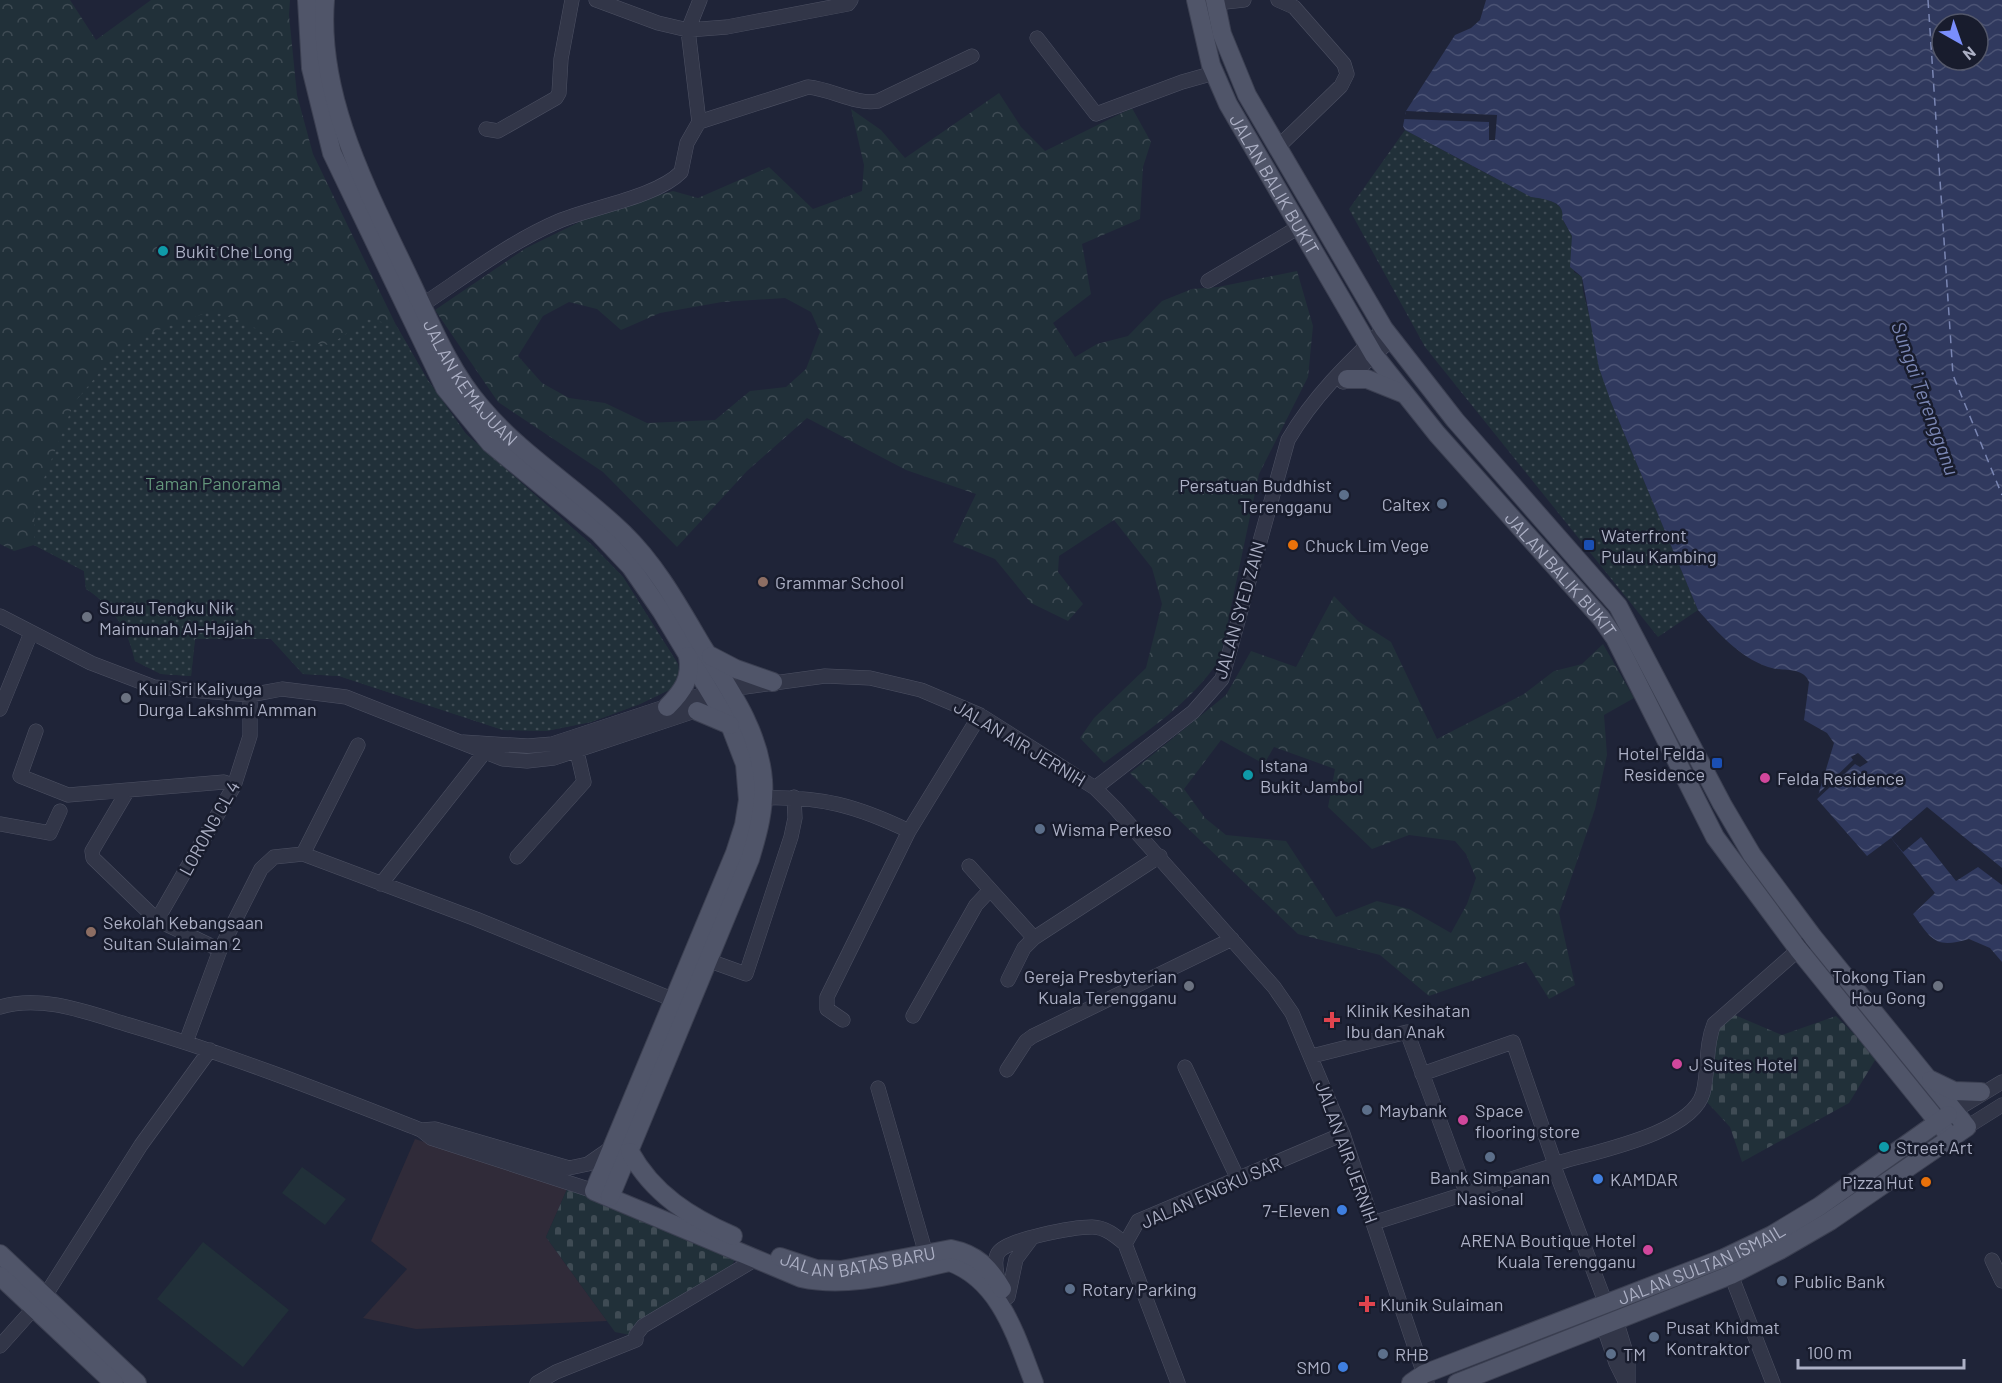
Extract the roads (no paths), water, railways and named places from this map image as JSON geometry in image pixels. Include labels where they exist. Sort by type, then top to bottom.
[{"type":"main road","name":"JALAN KEMAJUAN","points":[[307,0],[311,68],[332,153],[445,388],[490,443],[612,545],[642,581],[688,656],[728,693]]},
{"type":"main road","name":"JALAN KEMAJUAN","points":[[325,0],[323,28],[329,70],[345,132],[372,199],[453,368],[480,406],[504,432],[622,533],[645,557],[707,653],[728,693]]},
{"type":"main road","name":"JALAN BALIK BUKIT","points":[[1196,0],[1203,40],[1228,104],[1371,350],[1404,394],[1601,618],[1615,638],[1715,837],[1798,949],[1951,1138]]},
{"type":"main road","name":"JALAN BALIK BUKIT","points":[[1215,2],[1222,34],[1234,67],[1277,148],[1388,334],[1455,420],[1618,606],[1734,826],[1767,876],[1813,937],[1967,1127]]},
{"type":"main road","points":[[1347,379],[1367,379],[1404,394]]},
{"type":"main road","points":[[707,653],[736,669],[773,682]]},
{"type":"main road","points":[[668,707],[679,696],[689,677],[688,656]]},
{"type":"main road","points":[[623,1149],[674,1000],[744,825],[748,800],[745,764],[730,725],[728,693]]},
{"type":"main road","points":[[602,1194],[707,960],[750,858],[761,818],[763,798],[759,760],[728,693]]},
{"type":"main road","points":[[697,711],[730,725]]},
{"type":"main road","points":[[1927,1078],[1954,1091],[1981,1092]]},
{"type":"main road","points":[[1908,1143],[1914,1135],[1918,1115],[1916,1094]]},
{"type":"main road","name":"JALAN SULTAN ISMAIL","points":[[1421,1380],[1724,1258],[1772,1235],[1820,1206],[1954,1111]]},
{"type":"main road","name":"JALAN SULTAN ISMAIL","points":[[1457,1383],[1731,1275],[1830,1221],[1967,1127]]},
{"type":"main road","name":"JALAN BATAS BARU","points":[[623,1149],[645,1178],[680,1206],[714,1228],[797,1264],[816,1269],[841,1270],[951,1249],[965,1252],[985,1265],[1003,1290],[1031,1345],[1044,1383]]},
{"type":"main road","name":"JALAN BATAS BARU","points":[[602,1194],[801,1278],[819,1282],[842,1283],[950,1262],[965,1267],[980,1279],[998,1301],[1011,1324],[1034,1383]]},
{"type":"main road","points":[[0,1254],[40,1302],[114,1383]]},
{"type":"main road","points":[[0,1276],[40,1302],[137,1383]]},
{"type":"street","points":[[486,129],[498,131],[556,98],[559,93],[561,59],[572,0]]},
{"type":"street","points":[[596,0],[658,23],[688,30],[727,27],[848,4],[851,0]]},
{"type":"street","points":[[422,305],[515,244],[559,221],[674,180],[681,172],[687,143],[699,122],[688,30],[700,0]]},
{"type":"street","points":[[1215,2],[1244,0]]},
{"type":"street","points":[[1277,148],[1341,86],[1347,74],[1344,64],[1294,8],[1278,0]]},
{"type":"street","points":[[1037,38],[1096,114],[1182,82],[1214,73]]},
{"type":"street","points":[[699,122],[808,87],[820,88],[863,102],[878,101],[972,56]]},
{"type":"street","points":[[1208,281],[1299,227]]},
{"type":"street","points":[[1326,392],[1347,379],[1388,334]]},
{"type":"street","points":[[1326,392],[1339,372],[1371,350]]},
{"type":"street","name":"JALAN SYED ZAIN","points":[[1095,789],[1194,712],[1222,679],[1288,440],[1300,420],[1326,392]]},
{"type":"street","points":[[0,616],[92,663],[154,687],[250,696],[282,689],[346,697],[463,742],[484,753],[527,761],[577,752],[697,711],[728,693]]},
{"type":"street","points":[[0,709],[31,633]]},
{"type":"street","name":"JALAN AIR JERNIH","points":[[728,693],[773,682],[825,676],[889,681],[944,698],[980,715],[1095,789],[1160,856],[1284,1001],[1312,1056],[1343,1134],[1421,1380]]},
{"type":"street","points":[[463,742],[528,747],[552,744],[668,707],[728,693]]},
{"type":"street","name":"LORONG CL 4","points":[[157,920],[234,786],[250,736],[250,696]]},
{"type":"street","points":[[843,1020],[827,1010],[827,997],[909,831],[980,715]]},
{"type":"street","points":[[36,731],[20,773],[23,778],[68,795],[224,782],[234,786]]},
{"type":"street","points":[[303,854],[357,745]]},
{"type":"street","points":[[517,857],[584,782],[577,752]]},
{"type":"street","points":[[381,884],[484,753]]},
{"type":"street","points":[[128,790],[92,855],[157,920],[220,950]]},
{"type":"street","points":[[763,798],[794,797],[833,801],[870,813],[909,831]]},
{"type":"street","points":[[707,960],[746,974],[791,837],[795,818],[794,797]]},
{"type":"street","points":[[0,824],[50,833],[60,812]]},
{"type":"street","points":[[186,1042],[220,950],[261,869],[274,856],[303,854],[476,919],[674,1000]]},
{"type":"street","points":[[1008,980],[1024,948],[1034,938],[1160,856]]},
{"type":"street","points":[[969,867],[1034,938]]},
{"type":"street","points":[[913,1016],[976,905],[990,890]]},
{"type":"street","points":[[1373,1223],[1663,1130],[1690,1114],[1698,1105],[1703,1092],[1709,1036],[1714,1024],[1813,937]]},
{"type":"street","points":[[1007,1070],[1026,1041],[1034,1036],[1232,939]]},
{"type":"street","points":[[0,1007],[28,1002],[57,1006],[186,1042],[420,1130],[431,1138],[602,1194]]},
{"type":"street","points":[[1312,1056],[1407,1032],[1466,1192]]},
{"type":"street","points":[[1422,1074],[1513,1042],[1606,1304]]},
{"type":"street","points":[[0,1346],[40,1302],[141,1145],[210,1050]]},
{"type":"street","points":[[1185,1067],[1238,1177]]},
{"type":"street","points":[[1954,1111],[1981,1092],[2002,1082]]},
{"type":"street","points":[[878,1088],[926,1254]]},
{"type":"street","points":[[1967,1127],[2002,1105]]},
{"type":"street","points":[[420,1130],[435,1129],[568,1168],[588,1164],[623,1149]]},
{"type":"street","name":"JALAN ENGKU SAR","points":[[1178,1383],[1125,1244],[1138,1221],[1343,1134]]},
{"type":"street","points":[[1003,1290],[995,1258],[998,1252],[1012,1244],[1092,1227],[1104,1230],[1125,1244]]},
{"type":"street","points":[[1003,1290],[1016,1259],[1033,1238]]},
{"type":"street","points":[[537,1383],[556,1372],[636,1340],[636,1335],[643,1326],[756,1259]]},
{"type":"street","points":[[1992,1260],[2002,1281]]},
{"type":"street","points":[[1731,1275],[1773,1383]]},
{"type":"street","points":[[1610,1323],[1628,1359],[1627,1383]]},
{"type":"water","name":"Sungai Terengganu","points":[[1486,0],[2002,0],[2002,962],[1990,948],[1969,939],[1949,943],[1935,940],[1930,936],[1913,914],[1935,893],[1891,838],[1867,856],[1817,799],[1834,743],[1827,733],[1804,720],[1809,682],[1806,677],[1797,672],[1757,663],[1721,635],[1698,610],[1599,368],[1582,277],[1570,267],[1572,236],[1562,218],[1561,208],[1553,202],[1531,197],[1405,130],[1403,126],[1406,111],[1455,35],[1471,28],[1480,20]]},
{"type":"place","name":"Bukit Che Long","points":[[163,251]]},
{"type":"place","name":"Persatuan Buddhist Terengganu","points":[[1344,495]]},
{"type":"place","name":"Caltex","points":[[1442,504]]},
{"type":"place","name":"Chuck Lim Vege","points":[[1293,545]]},
{"type":"place","name":"Waterfront Pulau Kambing","points":[[1589,545]]},
{"type":"place","name":"Grammar School","points":[[763,582]]},
{"type":"place","name":"Surau Tengku Nik Maimunah Al-Hajjah","points":[[87,617]]},
{"type":"place","name":"Kuil Sri Kaliyuga Durga Lakshmi Amman","points":[[126,698]]},
{"type":"place","name":"Hotel Felda Residence","points":[[1717,763]]},
{"type":"place","name":"Istana Bukit Jambol","points":[[1248,775]]},
{"type":"place","name":"Felda Residence","points":[[1765,778]]},
{"type":"place","name":"Wisma Perkeso","points":[[1040,829]]},
{"type":"place","name":"Sekolah Kebangsaan Sultan Sulaiman 2","points":[[91,932]]},
{"type":"place","name":"Gereja Presbyterian Kuala Terengganu","points":[[1189,986]]},
{"type":"place","name":"Tokong Tian Hou Gong","points":[[1938,986]]},
{"type":"place","name":"Klinik Kesihatan Ibu dan Anak","points":[[1332,1020]]},
{"type":"place","name":"J Suites Hotel","points":[[1677,1064]]},
{"type":"place","name":"Maybank","points":[[1367,1110]]},
{"type":"place","name":"Space flooring store","points":[[1463,1120]]},
{"type":"place","name":"Street Art","points":[[1884,1147]]},
{"type":"place","name":"Bank Simpanan Nasional","points":[[1490,1157]]},
{"type":"place","name":"KAMDAR","points":[[1598,1179]]},
{"type":"place","name":"Pizza Hut","points":[[1926,1182]]},
{"type":"place","name":"7-Eleven","points":[[1342,1210]]},
{"type":"place","name":"ARENA Boutique Hotel Kuala Terengganu","points":[[1648,1250]]},
{"type":"place","name":"Public Bank","points":[[1782,1281]]},
{"type":"place","name":"Rotary Parking","points":[[1070,1289]]},
{"type":"place","name":"Klunik Sulaiman","points":[[1367,1304]]},
{"type":"place","name":"Pusat Khidmat Kontraktor","points":[[1654,1337]]},
{"type":"place","name":"RHB","points":[[1383,1354]]},
{"type":"place","name":"TM","points":[[1611,1354]]},
{"type":"place","name":"SMO","points":[[1343,1367]]},
{"type":"park label","name":"Taman Panorama","points":[[213,483]]}]
